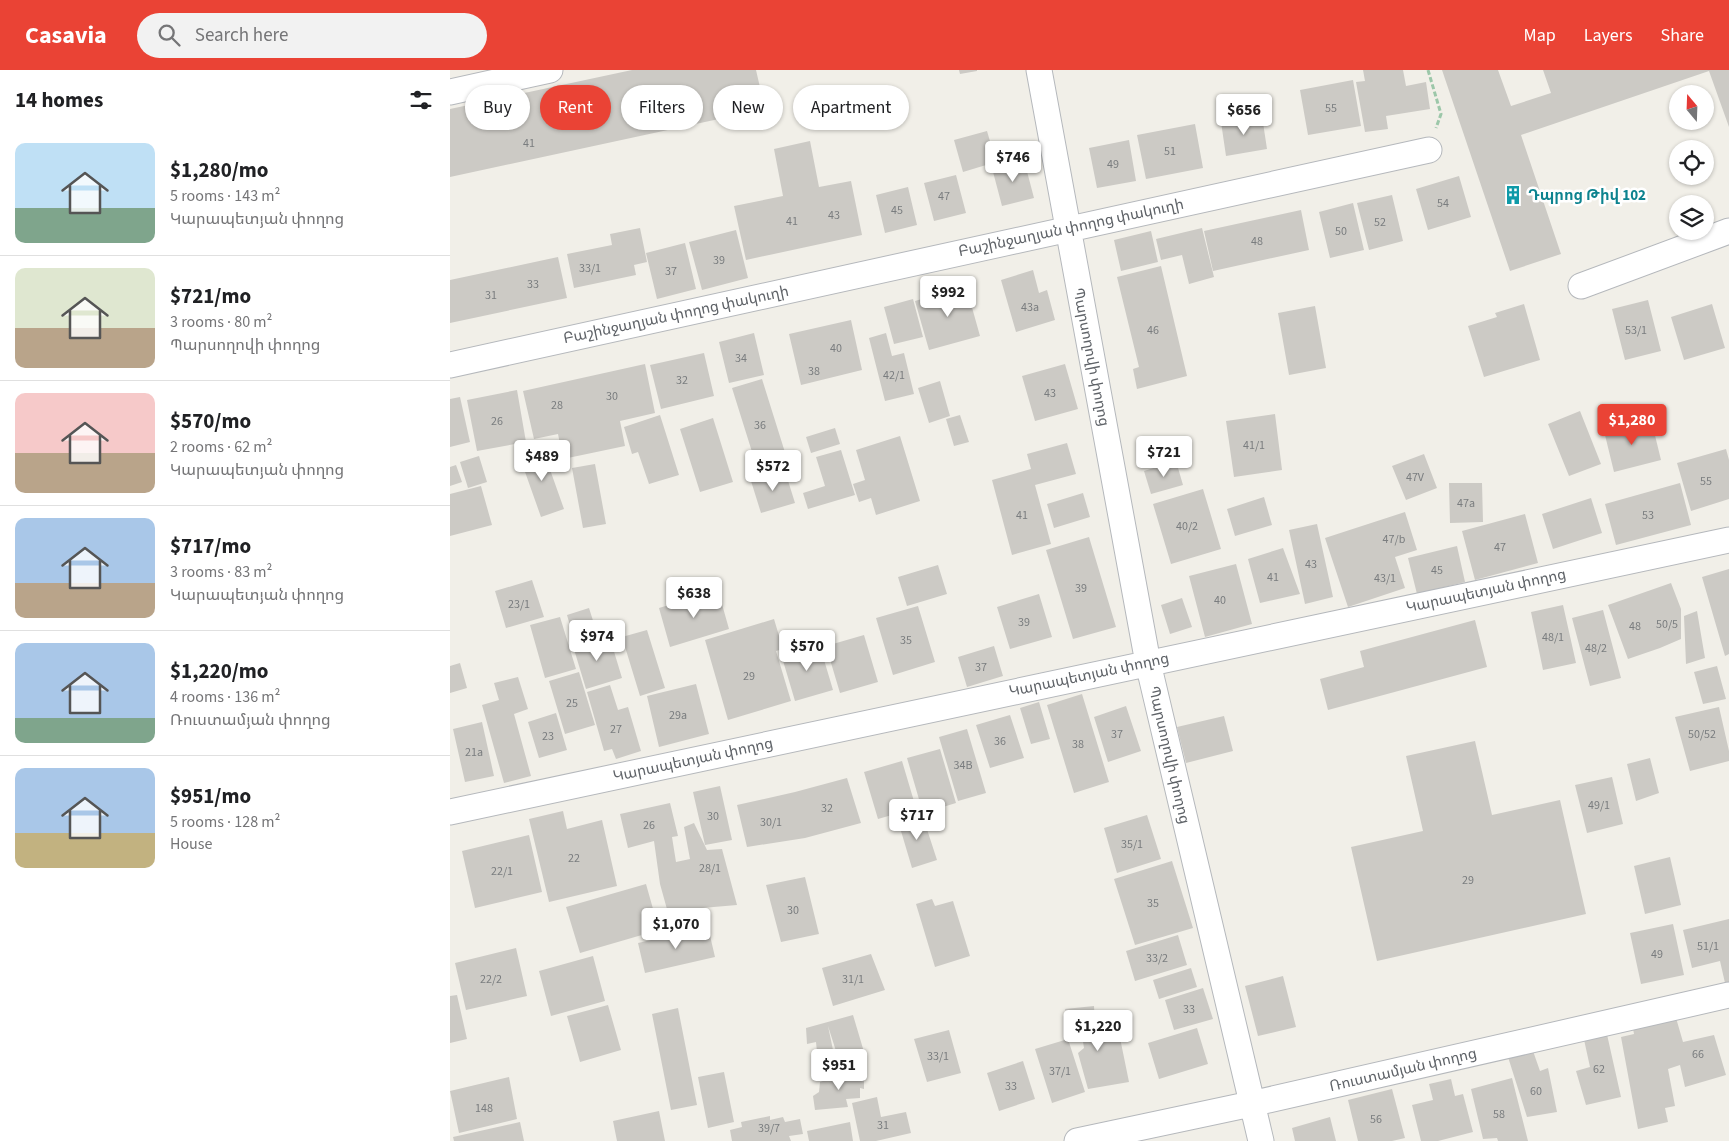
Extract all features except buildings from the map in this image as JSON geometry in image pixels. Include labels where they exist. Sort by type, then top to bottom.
[{"type":"street","points":[[450,92],[550,70]]},
{"type":"street","name":"Պարսողովի փողոց","points":[[1038,70],[1148,663],[1261,1141]]},
{"type":"street","name":"Բաշինջաղյան փողոց փակուղի","points":[[450,365],[1067,228],[1430,150]]},
{"type":"street","points":[[1581,286],[1729,231]]},
{"type":"street","name":"Կարապետյան փողոց","points":[[450,812],[1729,540]]},
{"type":"street","name":"Ռուստամյան փողոց","points":[[1077,1141],[1251,1104],[1729,995]]},
{"type":"path","points":[[1428,70],[1440,114],[1430,150]]},
{"type":"place","name":"Դպրոց Թիվ 102","points":[[1513,195]]}]
